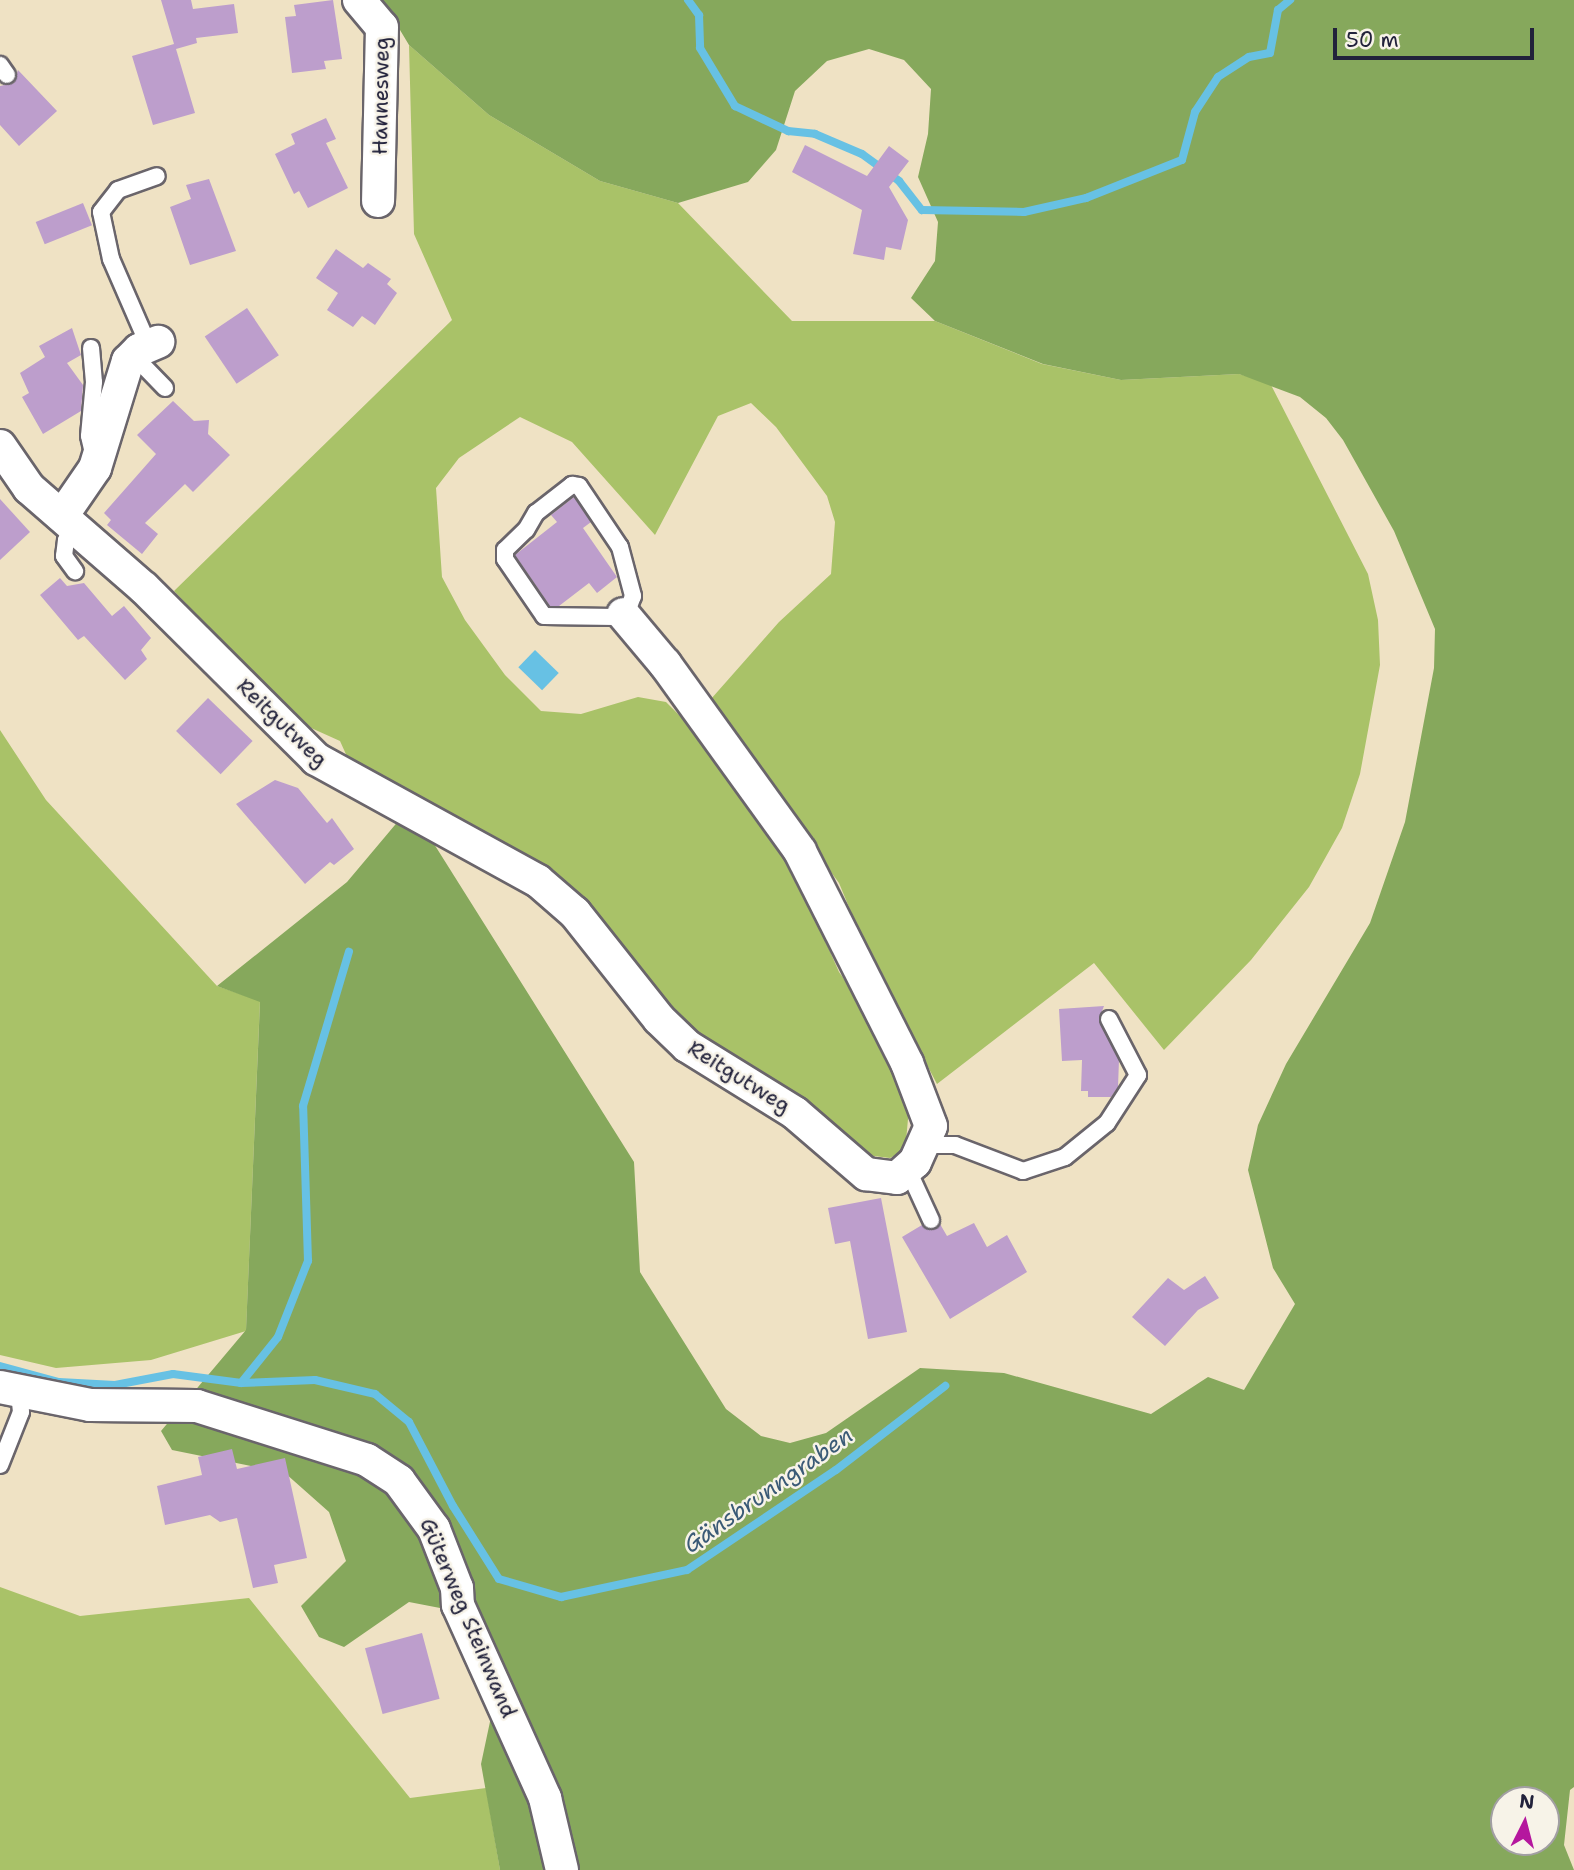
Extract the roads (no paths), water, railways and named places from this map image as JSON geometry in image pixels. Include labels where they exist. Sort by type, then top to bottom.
[{"type":"street","name":"Hannesweg","points":[[359,0],[382,27],[378,201]]},
{"type":"street","points":[[68,522],[97,461],[123,370],[146,347]]},
{"type":"street","name":"Reitgutweg","points":[[0,446],[29,488],[151,595],[325,766],[507,860],[550,890],[687,1046],[795,1113],[866,1174],[893,1179],[917,1157]]},
{"type":"street","points":[[623,614],[657,654],[800,851],[907,1063],[930,1120],[917,1157]]},
{"type":"street","name":"Güterweg Steinwand","points":[[9,1390],[90,1405],[197,1406],[367,1460],[400,1481],[435,1529],[457,1588],[458,1605],[545,1798],[562,1870]]},
{"type":"lane","points":[[157,176],[118,190],[101,212],[111,259],[165,388]]},
{"type":"lane","points":[[91,348],[94,382],[89,436],[97,461]]},
{"type":"lane","points":[[572,485],[579,486],[620,547],[621,563],[633,588],[632,601],[623,614],[544,616],[505,559],[505,550],[526,530],[536,513],[572,485]]},
{"type":"lane","points":[[68,522],[64,556],[75,571]]},
{"type":"lane","points":[[931,1220],[917,1157],[955,1145],[1023,1171],[1049,1166],[1071,1153],[1107,1123],[1138,1075],[1109,1019]]},
{"type":"lane","points":[[0,1465],[21,1412],[9,1390]]},
{"type":"water","points":[[535,650],[559,673],[542,690],[518,667]]},
{"type":"waterway","points":[[688,0],[699,15],[700,48],[735,106],[788,131],[815,134],[862,154],[899,181],[922,210],[1024,212],[1086,198],[1182,160],[1195,112],[1218,77],[1249,57],[1270,53],[1278,10],[1290,0]]},
{"type":"waterway","name":"Gänsbrunngraben","points":[[241,1383],[278,1337],[308,1261],[303,1106],[349,952]]},
{"type":"waterway","name":"Gänsbrunngraben","points":[[0,1366],[59,1382],[115,1385],[173,1374],[241,1383],[315,1380],[375,1394],[409,1422],[453,1506],[499,1579],[561,1597],[687,1570],[836,1470],[945,1386]]}]
